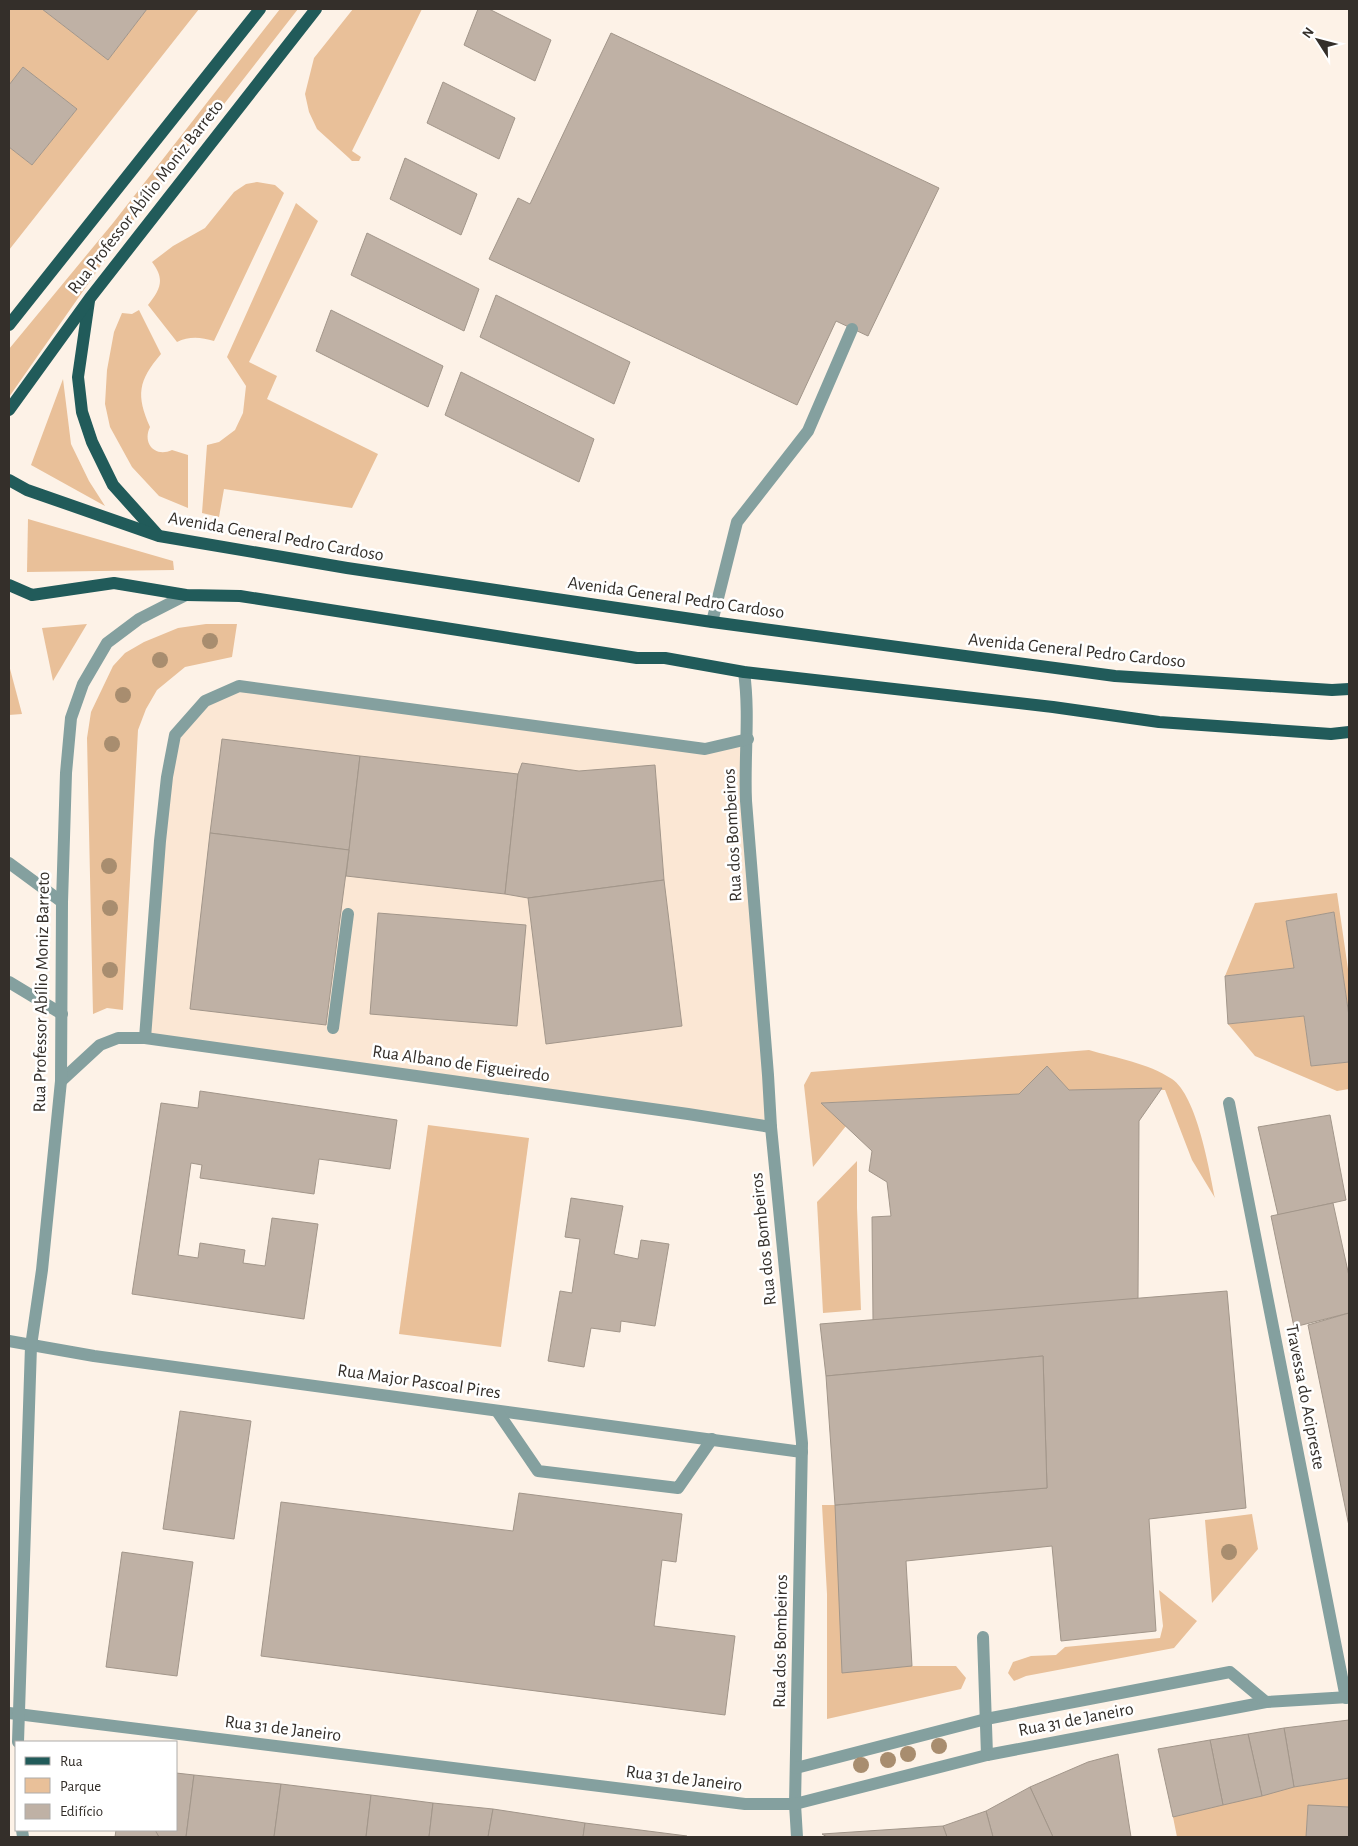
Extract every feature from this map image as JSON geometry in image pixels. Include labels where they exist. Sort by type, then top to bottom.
[{"type":"main road","name":"Rua Professor Abílio Moniz Barreto","points":[[9,325],[260,9]]},
{"type":"main road","name":"Rua Professor Abílio Moniz Barreto","points":[[9,410],[90,298],[316,9]]},
{"type":"main road","points":[[90,298],[78,377],[82,412],[92,442],[113,484],[159,536]]},
{"type":"main road","name":"Avenida General Pedro Cardoso","points":[[9,480],[27,490],[159,536],[347,568],[712,622],[1115,676],[1332,690],[1349,689]]},
{"type":"main road","points":[[9,585],[32,595],[114,583],[186,595],[240,596],[637,658],[665,658],[744,672],[1034,705],[1159,722],[1331,734],[1349,732]]},
{"type":"street","points":[[712,622],[736,522],[808,431],[852,329]]},
{"type":"street","name":"Rua Professor Abílio Moniz Barreto","points":[[18,1741],[13,1714],[31,1346],[42,1270],[61,1080],[62,902],[66,774],[71,718],[82,684],[107,643],[139,619],[186,595]]},
{"type":"street","name":"Rua dos Bombeiros","points":[[744,672],[748,739],[745,777],[746,793],[771,1127],[802,1452],[795,1804],[797,1837]]},
{"type":"street","points":[[145,1038],[160,841],[167,777],[175,735],[206,701],[239,686],[705,749],[748,739]]},
{"type":"street","points":[[9,863],[62,902]]},
{"type":"street","points":[[333,1028],[348,914]]},
{"type":"street","points":[[9,982],[62,1014]]},
{"type":"street","name":"Rua Albano de Figueiredo","points":[[61,1080],[100,1046],[118,1038],[145,1038],[771,1127]]},
{"type":"street","name":"Travessa do Acipreste","points":[[1229,1103],[1348,1698]]},
{"type":"street","name":"Rua Major Pascoal Pires","points":[[9,1341],[31,1346],[802,1452]]},
{"type":"street","points":[[498,1410],[538,1471],[678,1488],[712,1440]]},
{"type":"street","points":[[983,1637],[987,1755]]},
{"type":"street","points":[[796,1768],[986,1719],[1230,1672],[1266,1702]]},
{"type":"street","name":"Rua 31 de Janeiro","points":[[13,1714],[739,1804],[795,1804],[987,1755],[1266,1702],[1348,1698]]},
{"type":"shaded area","points":[[239,686],[705,749],[748,739],[771,1127],[145,1038],[175,735],[205,701]]},
{"type":"green space","points":[[9,9],[42,9],[108,60],[147,9],[199,9],[9,250],[9,147],[32,165],[77,109],[23,67],[9,85]]},
{"type":"green space","points":[[280,9],[298,9],[125,231],[9,397],[9,349],[113,223]]},
{"type":"green space","points":[[353,9],[422,9],[352,151],[361,157],[359,161],[352,161],[317,129],[309,112],[305,94],[314,58]]},
{"type":"green space","points":[[257,182],[275,185],[284,193],[214,341],[195,338],[177,342],[148,305],[160,284],[159,274],[152,262],[173,246],[205,228],[234,192],[246,184]]},
{"type":"green space","points":[[296,203],[318,221],[249,362],[277,376],[267,399],[378,454],[352,508],[224,489],[219,517],[202,513],[207,445],[219,442],[235,430],[243,413],[246,386],[227,357]]},
{"type":"green space","points":[[139,310],[161,354],[148,372],[142,389],[141,397],[150,427],[148,433],[149,443],[155,450],[160,452],[172,450],[188,455],[188,508],[159,496],[132,467],[110,427],[105,404],[107,370],[114,332],[122,313],[132,314]]},
{"type":"green space","points":[[63,379],[71,444],[89,481],[105,506],[31,465]]},
{"type":"green space","points":[[28,519],[173,561],[174,570],[27,572]]},
{"type":"green space","points":[[87,624],[53,681],[42,628]]},
{"type":"green space","points":[[206,624],[237,624],[232,657],[185,667],[157,690],[146,709],[138,730],[123,1010],[107,1008],[93,1014],[87,738],[91,712],[113,666],[125,653],[144,642],[178,628]]},
{"type":"green space","points":[[9,665],[22,714],[9,715]]},
{"type":"green space","points":[[1337,893],[1349,976],[1349,1016],[1334,912],[1286,921],[1294,968],[1225,976],[1255,903]]},
{"type":"green space","points":[[1304,1016],[1311,1066],[1349,1062],[1349,1089],[1337,1091],[1255,1056],[1228,1024]]},
{"type":"green space","points":[[1089,1050],[1163,1073],[1181,1088],[1195,1116],[1201,1134],[1215,1198],[1192,1160],[1165,1090],[1069,1090],[1047,1067],[1019,1094],[822,1103],[846,1126],[813,1167],[804,1085],[811,1072]]},
{"type":"green space","points":[[428,1125],[529,1138],[501,1347],[399,1334]]},
{"type":"green space","points":[[857,1161],[861,1310],[823,1313],[817,1202]]},
{"type":"green space","points":[[822,1505],[835,1505],[912,1666],[956,1666],[966,1678],[961,1689],[827,1719],[827,1594]]},
{"type":"green space","points":[[1252,1514],[1258,1549],[1212,1603],[1205,1520]]},
{"type":"green space","points":[[1159,1590],[1197,1621],[1174,1648],[1026,1676],[1014,1681],[1008,1673],[1013,1662],[1031,1656],[1056,1655],[1065,1647],[1160,1638],[1163,1626]]},
{"type":"green space","points":[[1349,1778],[1349,1807],[1308,1806],[1306,1837],[1177,1837],[1173,1817],[1294,1787]]},
{"type":"building","points":[[42,9],[147,9],[108,60]]},
{"type":"building","points":[[478,9],[489,9],[551,40],[535,81],[464,45]]},
{"type":"building","points":[[611,33],[939,188],[868,336],[836,321],[797,405],[489,259],[518,198],[530,204]]},
{"type":"building","points":[[23,67],[77,109],[32,165],[9,147],[9,85]]},
{"type":"building","points":[[443,82],[515,118],[499,159],[427,123]]},
{"type":"building","points":[[405,158],[477,194],[461,235],[390,199]]},
{"type":"building","points":[[367,233],[479,289],[464,331],[351,275]]},
{"type":"building","points":[[496,295],[630,362],[614,404],[480,337]]},
{"type":"building","points":[[331,310],[443,366],[428,407],[316,351]]},
{"type":"building","points":[[461,372],[594,439],[579,482],[445,415]]},
{"type":"building","points":[[222,739],[360,756],[349,850],[210,833]]},
{"type":"building","points":[[360,756],[518,774],[505,894],[346,876]]},
{"type":"building","points":[[522,763],[579,771],[655,765],[664,880],[528,898],[505,894],[518,774]]},
{"type":"building","points":[[210,833],[349,850],[326,1025],[190,1009]]},
{"type":"building","points":[[664,880],[682,1026],[546,1044],[528,898]]},
{"type":"building","points":[[1334,912],[1349,1016],[1349,1062],[1311,1066],[1304,1016],[1228,1024],[1225,976],[1294,968],[1286,921]]},
{"type":"building","points":[[378,913],[526,925],[517,1026],[370,1014]]},
{"type":"building","points":[[1047,1066],[1069,1090],[1162,1088],[1139,1121],[1138,1299],[873,1320],[872,1217],[891,1216],[887,1182],[869,1171],[872,1151],[821,1103],[1019,1094]]},
{"type":"building","points":[[200,1091],[397,1120],[390,1169],[319,1159],[314,1194],[200,1178],[202,1165],[191,1163],[178,1255],[198,1258],[200,1243],[245,1250],[243,1263],[265,1266],[272,1218],[318,1224],[304,1319],[132,1294],[161,1103],[198,1108]]},
{"type":"building","points":[[1330,1115],[1346,1200],[1278,1215],[1258,1127]]},
{"type":"building","points":[[571,1198],[623,1206],[614,1254],[638,1259],[641,1240],[669,1244],[655,1326],[621,1321],[620,1332],[591,1328],[584,1367],[548,1361],[560,1291],[572,1293],[580,1239],[565,1237]]},
{"type":"building","points":[[1333,1203],[1349,1276],[1349,1313],[1294,1327],[1271,1216]]},
{"type":"building","points":[[1227,1291],[1246,1508],[1149,1519],[1156,1631],[1061,1641],[1052,1546],[906,1561],[912,1666],[842,1673],[835,1505],[1047,1488],[1043,1356],[826,1376],[820,1324]]},
{"type":"building","points":[[1349,1313],[1349,1526],[1308,1325]]},
{"type":"building","points":[[1043,1356],[1047,1488],[835,1505],[826,1376]]},
{"type":"building","points":[[180,1411],[251,1421],[234,1539],[163,1529]]},
{"type":"building","points":[[519,1493],[682,1514],[676,1562],[662,1560],[654,1626],[735,1636],[725,1715],[261,1656],[281,1502],[513,1531]]},
{"type":"building","points":[[122,1552],[193,1562],[177,1676],[106,1667]]},
{"type":"building","points":[[1349,1720],[1349,1778],[1294,1787],[1284,1728]]},
{"type":"building","points":[[1284,1728],[1294,1787],[1262,1796],[1248,1734]]},
{"type":"building","points":[[1248,1734],[1262,1796],[1223,1805],[1210,1740]]},
{"type":"building","points":[[1210,1740],[1223,1805],[1173,1817],[1158,1749]]},
{"type":"building","points":[[1118,1754],[1131,1837],[1053,1837],[1030,1787],[1088,1762]]},
{"type":"building","points":[[178,1773],[194,1775],[186,1837],[159,1837],[156,1831],[178,1831]]},
{"type":"building","points":[[194,1775],[281,1784],[274,1837],[186,1837]]},
{"type":"building","points":[[281,1784],[371,1795],[366,1837],[274,1837]]},
{"type":"building","points":[[1030,1787],[1053,1837],[993,1837],[986,1811]]},
{"type":"building","points":[[371,1795],[433,1803],[429,1837],[366,1837]]},
{"type":"building","points":[[433,1803],[493,1809],[488,1837],[429,1837]]},
{"type":"building","points":[[1308,1805],[1349,1807],[1349,1837],[1306,1837]]},
{"type":"building","points":[[493,1809],[585,1823],[583,1837],[488,1837]]},
{"type":"building","points":[[986,1811],[993,1837],[947,1837],[943,1826]]},
{"type":"building","points":[[585,1823],[687,1836],[687,1837],[583,1837]]},
{"type":"building","points":[[943,1826],[947,1837],[827,1837],[822,1834]]},
{"type":"building","points":[[116,1831],[156,1831],[159,1837],[115,1837]]}]
